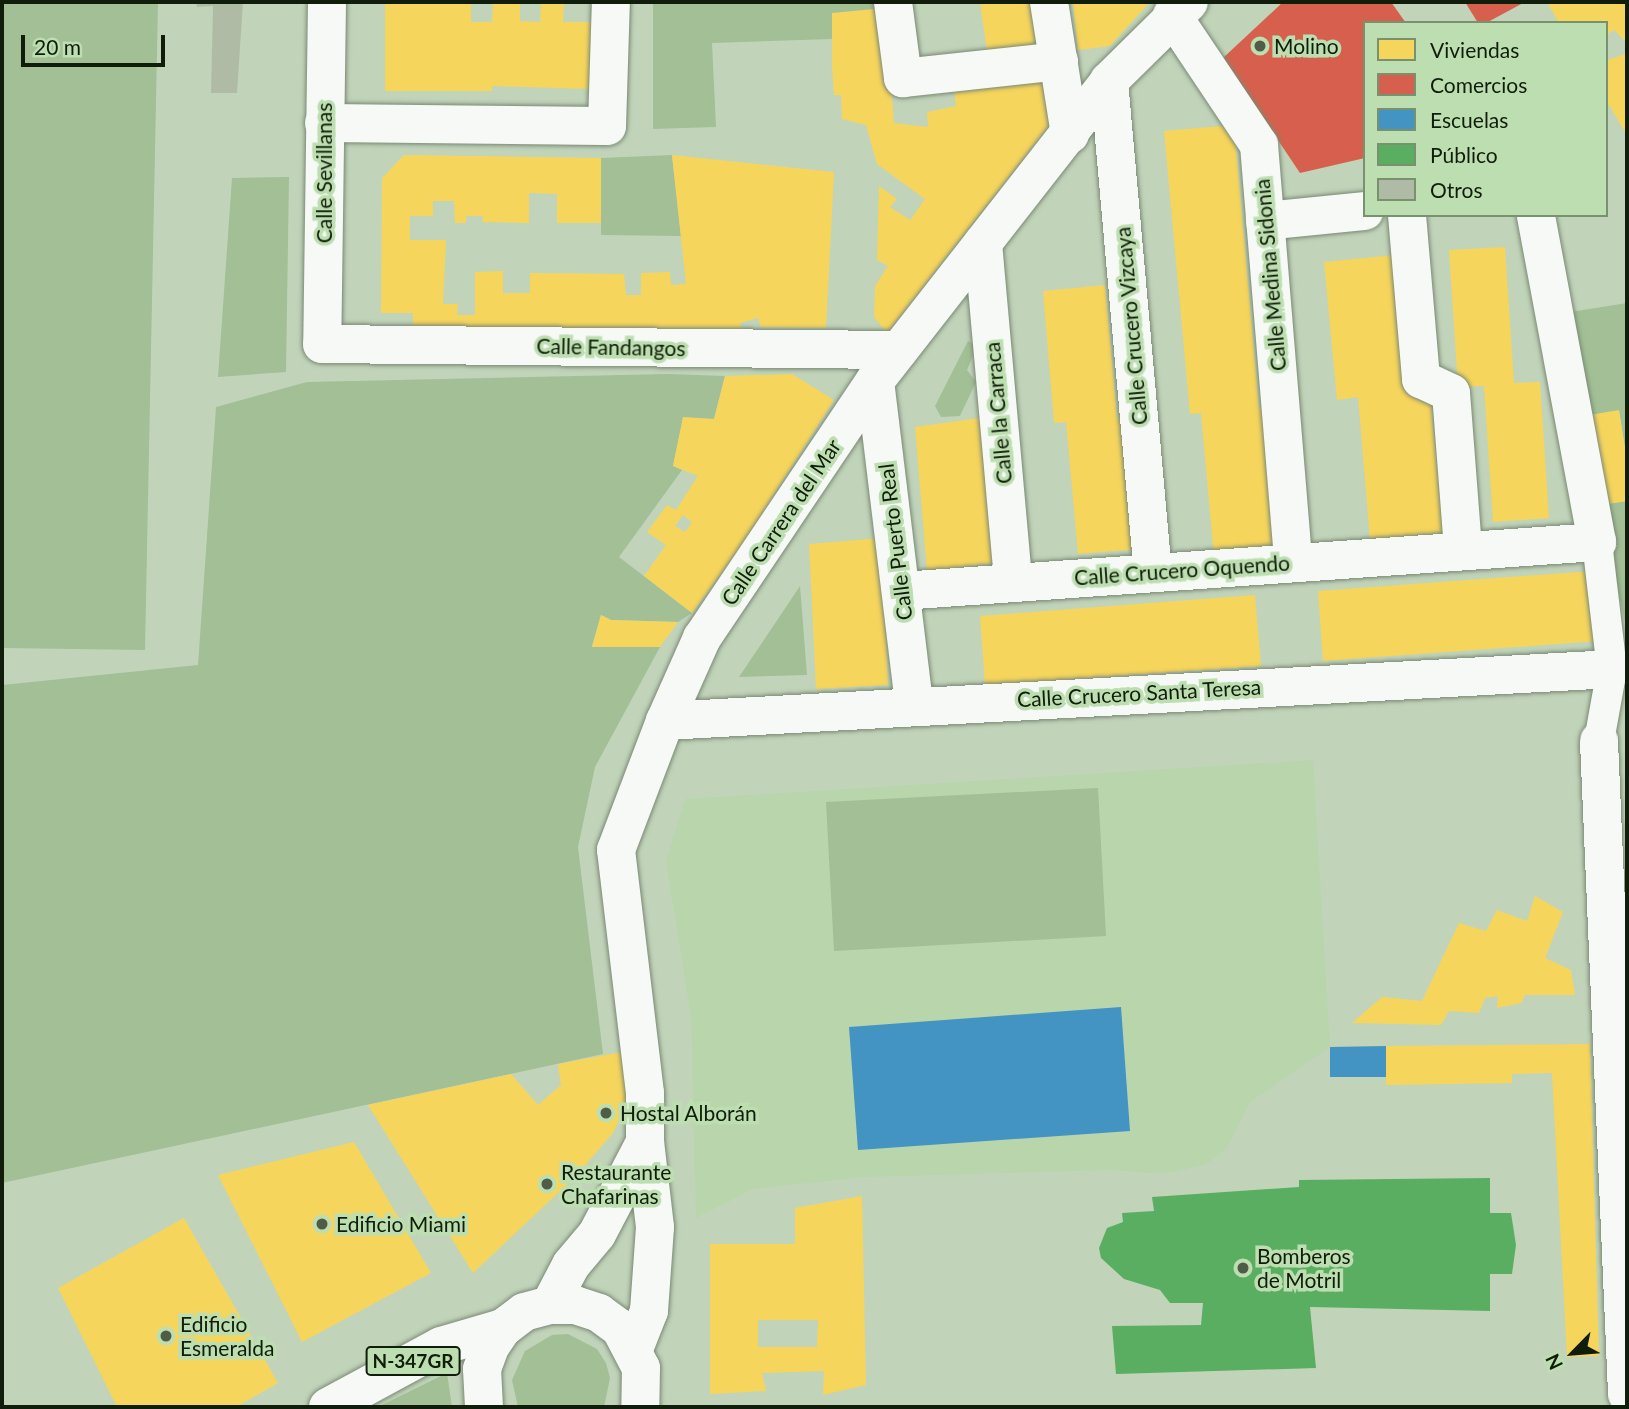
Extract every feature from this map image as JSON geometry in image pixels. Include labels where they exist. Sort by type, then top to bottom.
[{"type":"main road","name":"Calle Sevillanas","points":[[322,344],[327,2]]},
{"type":"main road","points":[[324,123],[607,126],[611,2]]},
{"type":"main road","points":[[893,2],[903,78],[1059,61]]},
{"type":"main road","points":[[1049,2],[1070,134]]},
{"type":"main road","name":"Calle Carrera del Mar","points":[[634,1349],[649,1311],[655,1227],[645,1142],[645,1093],[615,850],[665,721],[702,638],[875,381],[1109,81],[1181,8]]},
{"type":"main road","name":"Calle Medina Sidonia","points":[[1181,8],[1259,145],[1293,562]]},
{"type":"main road","name":"Calle Crucero Vizcaya","points":[[1109,81],[1153,572]]},
{"type":"main road","points":[[1265,221],[1363,211]]},
{"type":"main road","points":[[1407,217],[1421,379],[1451,393],[1463,549]]},
{"type":"main road","points":[[1536,217],[1597,542]]},
{"type":"main road","name":"Calle la Carraca","points":[[983,243],[1013,582]]},
{"type":"main road","name":"Calle Fandangos","points":[[322,344],[899,350]]},
{"type":"main road","name":"Calle Puerto Real","points":[[875,381],[914,704]]},
{"type":"main road","name":"Calle Crucero Oquendo","points":[[901,591],[1463,549],[1597,542]]},
{"type":"main road","name":"Calle Crucero Santa Teresa","points":[[665,721],[914,704],[1612,668]]},
{"type":"main road","points":[[1599,741],[1617,913],[1627,1394]]},
{"type":"main road","name":"Calle Carrera del Mar","points":[[550,1305],[571,1265],[597,1234],[645,1142]]},
{"type":"main road","points":[[484,1407],[482,1369],[489,1347],[503,1328],[524,1312],[550,1305],[575,1305],[599,1313],[620,1328],[634,1349],[651,1401]]},
{"type":"main road","name":"N-347GR","points":[[328,1407],[441,1346],[503,1328]]},
{"type":"street","points":[[1597,542],[1612,668],[1599,741]]},
{"type":"shaded area","points":[[2,2],[158,2],[145,650],[2,648]]},
{"type":"shaded area","points":[[653,2],[884,2],[885,8],[832,39],[712,43],[716,127],[653,129]]},
{"type":"shaded area","points":[[672,155],[681,236],[601,235],[601,158]]},
{"type":"shaded area","points":[[289,177],[286,372],[218,377],[232,178]]},
{"type":"shaded area","points":[[1627,303],[1627,461],[1619,411],[1584,416],[1564,313]]},
{"type":"shaded area","points":[[968,341],[977,346],[967,370],[976,382],[960,416],[941,417],[935,406]]},
{"type":"shaded area","points":[[668,374],[725,376],[714,419],[683,418],[673,466],[682,470],[619,557],[692,613],[678,622],[611,620],[601,615],[592,646],[660,647],[595,767],[578,847],[603,1054],[2,1183],[2,685],[198,665],[216,407],[307,382]]},
{"type":"shaded area","points":[[1627,501],[1627,631],[1600,505]]},
{"type":"shaded area","points":[[800,586],[807,675],[739,677]]},
{"type":"shaded area","points":[[1313,760],[1330,1047],[1250,1102],[1227,1148],[1207,1164],[1163,1174],[1112,1170],[864,1177],[753,1189],[696,1218],[691,1017],[666,861],[685,799]]},
{"type":"shaded area","points":[[1098,788],[1106,936],[834,951],[826,802]]},
{"type":"shaded area","points":[[568,1334],[597,1349],[606,1363],[610,1378],[604,1407],[518,1407],[512,1380],[525,1351],[552,1335]]},
{"type":"shaded area","points":[[447,1373],[452,1407],[378,1407]]},
{"type":"building: Viviendas","points":[[385,2],[471,2],[471,22],[492,22],[493,2],[520,2],[520,21],[540,22],[541,2],[564,2],[563,22],[592,22],[591,89],[492,86],[492,91],[385,91]]},
{"type":"building: Viviendas","points":[[980,2],[1037,2],[1044,51],[988,59]]},
{"type":"building: Viviendas","points":[[1073,2],[1150,2],[1110,46],[1078,50]]},
{"type":"building: Viviendas","points":[[1547,2],[1627,2],[1627,43],[1614,30],[1608,34],[1608,21],[1558,21]]},
{"type":"building: Viviendas","points":[[885,8],[894,123],[928,127],[927,112],[956,106],[954,89],[1048,78],[1054,119],[887,333],[874,317],[875,286],[888,266],[877,260],[879,186],[897,199],[890,207],[910,220],[925,199],[877,164],[866,125],[842,119],[841,95],[834,95],[832,68],[832,13]]},
{"type":"building: Viviendas","points":[[1627,53],[1627,135],[1608,103],[1608,60]]},
{"type":"building: Viviendas","points":[[1234,125],[1259,408],[1271,407],[1283,551],[1214,557],[1201,413],[1190,414],[1164,131]]},
{"type":"building: Viviendas","points":[[404,155],[601,158],[601,223],[557,223],[557,194],[529,193],[529,223],[482,222],[483,216],[466,216],[466,223],[455,223],[454,201],[433,201],[433,216],[410,216],[410,240],[446,240],[443,304],[458,304],[457,315],[475,315],[475,272],[503,271],[503,293],[530,293],[530,273],[624,274],[626,295],[641,295],[641,273],[670,272],[671,285],[686,284],[672,155],[834,172],[826,328],[761,327],[758,318],[740,323],[744,335],[413,330],[413,313],[381,313],[382,178]]},
{"type":"building: Viviendas","points":[[1505,247],[1514,383],[1540,382],[1549,518],[1493,522],[1484,386],[1458,387],[1449,250]]},
{"type":"building: Viviendas","points":[[1395,255],[1408,393],[1430,391],[1443,533],[1370,539],[1358,397],[1337,400],[1324,262]]},
{"type":"building: Viviendas","points":[[1105,285],[1117,418],[1129,417],[1140,549],[1078,554],[1066,422],[1054,423],[1043,291]]},
{"type":"building: Viviendas","points":[[792,374],[834,400],[741,546],[692,613],[644,576],[666,545],[647,532],[667,505],[676,510],[698,476],[673,466],[683,417],[714,419],[725,376]],"holes":[[[683,515],[692,522],[685,532],[675,526]]]},
{"type":"building: Viviendas","points":[[1619,410],[1627,461],[1627,501],[1600,505],[1584,416]]},
{"type":"building: Viviendas","points":[[987,417],[999,563],[927,571],[915,427]]},
{"type":"building: Viviendas","points":[[882,538],[888,685],[816,689],[809,544]]},
{"type":"building: Viviendas","points":[[1593,571],[1599,641],[1323,661],[1318,591]]},
{"type":"building: Viviendas","points":[[1255,595],[1261,666],[985,685],[980,616]]},
{"type":"building: Viviendas","points":[[601,615],[611,620],[678,622],[660,647],[592,647]]},
{"type":"building: Viviendas","points":[[1535,896],[1563,912],[1545,958],[1571,970],[1575,995],[1525,995],[1521,1003],[1497,1008],[1498,996],[1485,998],[1479,1013],[1449,1011],[1441,1025],[1352,1023],[1382,997],[1422,1001],[1459,923],[1486,931],[1497,910],[1527,921]]},
{"type":"building: Viviendas","points":[[1590,1044],[1599,1356],[1567,1357],[1552,1073],[1512,1074],[1512,1083],[1386,1085],[1386,1046]]},
{"type":"building: Viviendas","points":[[622,1052],[630,1098],[613,1133],[574,1178],[473,1273],[368,1105],[511,1074],[538,1105],[561,1085],[558,1064]]},
{"type":"building: Viviendas","name":"Edificio Miami","points":[[354,1142],[431,1273],[302,1342],[218,1175]]},
{"type":"building: Viviendas","points":[[862,1196],[866,1385],[823,1395],[824,1371],[762,1373],[766,1391],[710,1394],[710,1244],[795,1244],[795,1208]],"holes":[[[758,1320],[818,1320],[817,1347],[758,1347]]]},
{"type":"building: Viviendas","name":"Edificio Esmeralda","points":[[184,1218],[278,1383],[236,1407],[117,1407],[58,1288]]},
{"type":"building: Comercios","points":[[1283,2],[1391,2],[1405,21],[1363,21],[1363,158],[1300,173],[1223,58]]},
{"type":"building: Comercios","points":[[1465,2],[1525,2],[1490,21],[1477,21]]},
{"type":"building: Escuelas","points":[[1121,1007],[1130,1131],[858,1150],[849,1027]]},
{"type":"building: Escuelas","points":[[1386,1046],[1386,1077],[1330,1077],[1330,1047]]},
{"type":"building: Público","points":[[1490,1178],[1490,1213],[1511,1213],[1516,1245],[1512,1274],[1490,1274],[1490,1311],[1310,1307],[1316,1368],[1116,1374],[1112,1326],[1201,1325],[1203,1303],[1170,1303],[1160,1290],[1124,1279],[1101,1258],[1099,1248],[1107,1228],[1123,1222],[1122,1213],[1154,1211],[1152,1197],[1299,1187],[1299,1180]]},
{"type":"building: Otros","points":[[196,2],[243,2],[237,93],[211,93],[213,6],[197,7]]},
{"type":"place","name":"Molino","points":[[1260,46]]},
{"type":"place","name":"Hostal Alborán","points":[[606,1113]]},
{"type":"place","name":"Restaurante Chafarinas","points":[[547,1184]]},
{"type":"place","name":"Edificio Miami","points":[[322,1224]]},
{"type":"place","name":"Bomberos de Motril","points":[[1243,1268]]},
{"type":"place","name":"Edificio Esmeralda","points":[[166,1336]]}]
